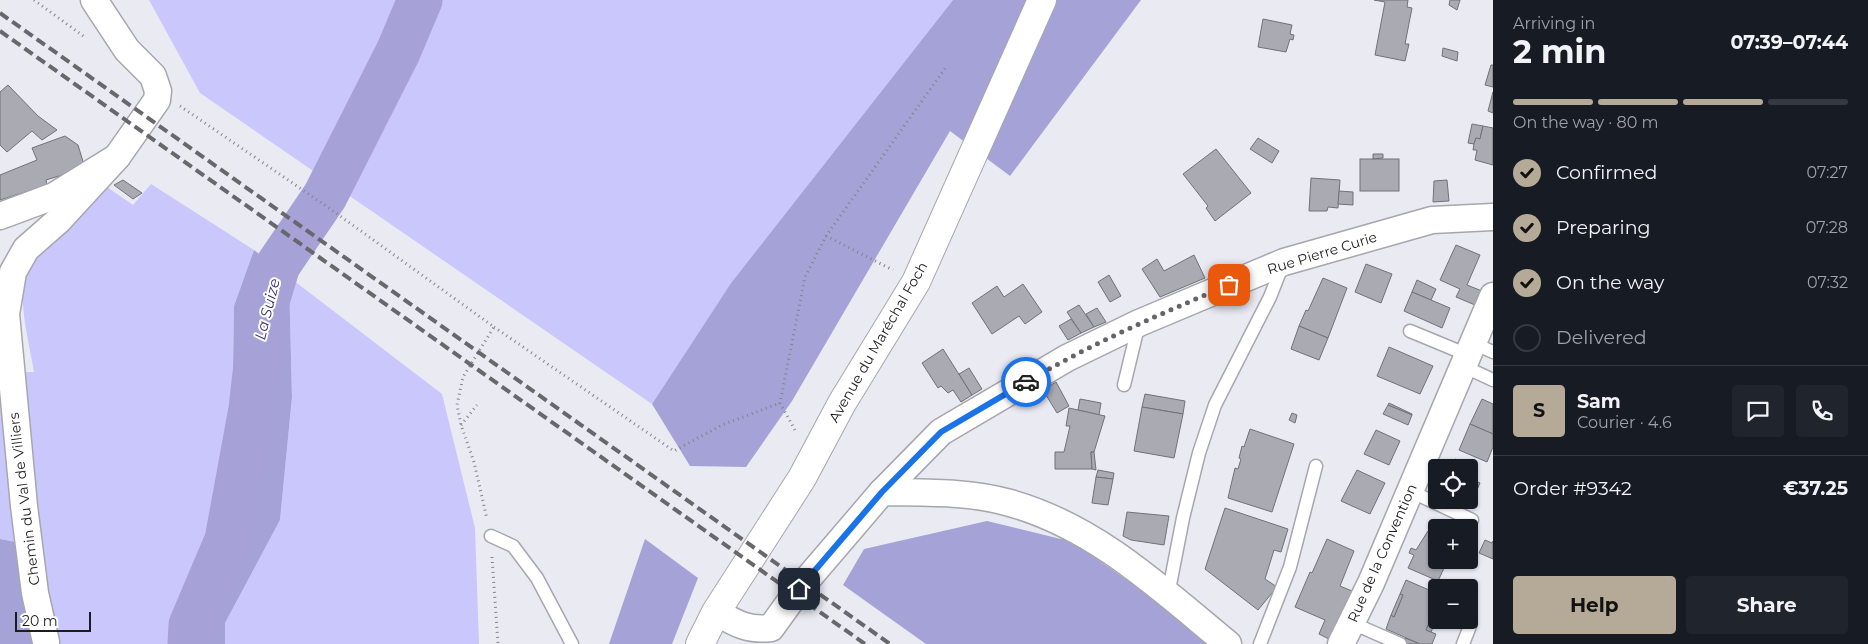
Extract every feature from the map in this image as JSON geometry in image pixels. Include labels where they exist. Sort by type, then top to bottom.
[{"type":"main road","name":"Avenue du Maréchal Foch","points":[[700,644],[716,612],[802,478],[842,403],[916,282],[1042,0]]},
{"type":"street","points":[[94,0],[127,50],[154,76],[158,91]]},
{"type":"street","name":"Chemin du Val de Villiers","points":[[46,642],[35,593],[24,506],[6,314],[13,272],[26,249],[59,220],[117,157],[158,100],[158,91]]},
{"type":"street","points":[[0,216],[54,196],[117,157]]},
{"type":"street","name":"Rue Pierre Curie","points":[[776,636],[799,589],[882,492],[941,432],[1066,358],[1139,323],[1284,262],[1432,220],[1493,217]]},
{"type":"street","name":"Rue de la Convention","points":[[1346,634],[1474,354],[1493,296]]},
{"type":"street","points":[[882,492],[963,495],[1009,502],[1049,516],[1112,551],[1228,644]]},
{"type":"street","points":[[716,612],[741,625],[776,636]]},
{"type":"lane","points":[[1168,595],[1183,518],[1199,453],[1215,405],[1270,297],[1284,262]]},
{"type":"lane","points":[[1124,385],[1139,323]]},
{"type":"lane","points":[[1410,331],[1474,354],[1493,380]]},
{"type":"lane","points":[[1260,644],[1290,567],[1316,466]]},
{"type":"lane","points":[[1410,491],[1470,519]]},
{"type":"lane","points":[[491,536],[513,546],[537,578],[572,644]]},
{"type":"lane","points":[[1463,644],[1469,629]]},
{"type":"lane","points":[[1346,634],[1400,644]]},
{"type":"path","points":[[795,430],[780,403],[805,277],[826,236],[946,67]]},
{"type":"path","points":[[158,91],[329,208],[494,327],[674,451],[722,425],[780,403]]},
{"type":"path","points":[[826,236],[895,271]]},
{"type":"path","points":[[494,327],[463,376],[457,405],[461,425],[474,462],[491,536],[498,644]]},
{"type":"path","points":[[461,425],[476,404]]},
{"type":"shaded area","points":[[149,0],[953,0],[731,283],[652,404],[200,93]]},
{"type":"shaded area","points":[[953,0],[1141,0],[1010,176],[950,131],[792,401],[746,467],[690,466],[652,404],[731,283]]},
{"type":"shaded area","points":[[151,184],[254,250],[234,306],[232,434],[219,539],[184,624],[183,644],[51,644],[38,546],[0,539],[0,372],[34,372],[25,324],[23,289],[24,277],[36,258],[107,187],[133,205]]},
{"type":"shaded area","points":[[254,250],[289,277],[292,397],[280,520],[225,623],[225,644],[183,644],[184,624],[219,539],[232,434],[234,306]]},
{"type":"shaded area","points":[[289,277],[442,394],[475,528],[479,644],[225,644],[225,623],[280,520],[292,397]]},
{"type":"shaded area","points":[[987,521],[1073,542],[1162,605],[1206,644],[926,644],[843,585],[864,549]]},
{"type":"shaded area","points":[[0,539],[38,546],[51,644],[0,644]]},
{"type":"shaded area","points":[[645,539],[698,578],[672,644],[609,644]]},
{"type":"building","points":[[1374,0],[1408,0],[1407,7],[1412,8],[1405,44],[1409,44],[1405,61],[1375,55],[1385,2]]},
{"type":"building","points":[[1450,0],[1460,0],[1457,10],[1449,5]]},
{"type":"building","points":[[1263,19],[1292,25],[1290,34],[1294,35],[1293,40],[1290,39],[1286,52],[1258,47]]},
{"type":"building","points":[[1443,48],[1458,52],[1457,61],[1442,56]]},
{"type":"building","points":[[1491,65],[1493,65],[1493,87],[1485,85]]},
{"type":"building","points":[[8,85],[38,116],[57,130],[42,140],[32,131],[7,152],[0,145],[0,92]]},
{"type":"building","points":[[1493,92],[1493,113],[1488,111]]},
{"type":"building","points":[[1472,124],[1483,126],[1480,139],[1476,138],[1474,144],[1468,143]]},
{"type":"building","points":[[1483,126],[1493,128],[1493,165],[1475,160],[1477,150],[1473,150],[1474,144],[1476,138],[1480,139]]},
{"type":"building","points":[[65,136],[78,145],[85,168],[46,180],[47,185],[0,200],[0,175],[37,160],[32,148]]},
{"type":"building","points":[[1258,138],[1279,151],[1272,163],[1250,149]]},
{"type":"building","points":[[1216,149],[1251,193],[1215,221],[1206,208],[1208,206],[1183,174]]},
{"type":"building","points":[[1373,154],[1383,154],[1383,158],[1373,159]]},
{"type":"building","points":[[1360,159],[1399,159],[1399,191],[1360,191]]},
{"type":"building","points":[[1311,178],[1340,180],[1338,208],[1328,207],[1327,211],[1309,211]]},
{"type":"building","points":[[123,180],[142,193],[133,199],[114,185]]},
{"type":"building","points":[[1447,180],[1449,201],[1433,202],[1434,181]]},
{"type":"building","points":[[1339,191],[1353,192],[1353,205],[1338,204]]},
{"type":"building","points":[[1456,245],[1480,255],[1467,285],[1482,291],[1475,305],[1456,297],[1460,289],[1440,280]]},
{"type":"building","points":[[1194,255],[1205,278],[1160,297],[1142,269],[1157,259],[1164,271]]},
{"type":"building","points":[[1366,264],[1392,274],[1381,303],[1355,292]]},
{"type":"building","points":[[1109,275],[1121,296],[1110,302],[1098,282]]},
{"type":"building","points":[[1323,278],[1347,288],[1328,338],[1299,326]]},
{"type":"building","points":[[1417,280],[1436,289],[1431,300],[1412,292]]},
{"type":"building","points":[[1023,284],[1042,312],[1025,324],[1019,316],[992,334],[972,303],[997,286],[1004,297]]},
{"type":"building","points":[[1412,292],[1450,308],[1442,328],[1404,311]]},
{"type":"building","points":[[1079,305],[1094,327],[1081,333],[1067,312]]},
{"type":"building","points":[[1097,308],[1106,322],[1094,327],[1086,314]]},
{"type":"building","points":[[1071,319],[1081,333],[1068,340],[1059,326]]},
{"type":"building","points":[[1299,326],[1328,338],[1319,360],[1291,349]]},
{"type":"building","points":[[1389,347],[1433,366],[1420,394],[1377,376]]},
{"type":"building","points":[[943,349],[972,395],[961,402],[953,390],[948,393],[941,386],[938,388],[922,363]]},
{"type":"building","points":[[969,368],[982,389],[972,395],[959,374]]},
{"type":"building","points":[[1056,382],[1069,406],[1057,413],[1043,390]]},
{"type":"building","points":[[1145,394],[1185,401],[1183,414],[1142,407]]},
{"type":"building","points":[[1080,399],[1101,403],[1099,415],[1078,410]]},
{"type":"building","points":[[1482,399],[1493,404],[1493,434],[1470,424]]},
{"type":"building","points":[[1389,403],[1412,414],[1412,415],[1388,405]]},
{"type":"building","points":[[1388,405],[1412,415],[1408,425],[1383,414]]},
{"type":"building","points":[[1142,407],[1183,414],[1174,458],[1134,451]]},
{"type":"building","points":[[1069,408],[1105,416],[1094,452],[1091,452],[1092,469],[1055,469],[1055,452],[1064,452],[1070,426],[1066,426]]},
{"type":"building","points":[[1292,413],[1297,415],[1295,423],[1289,420]]},
{"type":"building","points":[[1470,424],[1493,434],[1493,447],[1487,462],[1459,450]]},
{"type":"building","points":[[1250,429],[1294,444],[1272,512],[1228,498],[1235,468],[1238,469],[1241,459],[1239,458],[1242,446],[1244,447]]},
{"type":"building","points":[[1376,430],[1400,441],[1389,465],[1364,454]]},
{"type":"building","points":[[1091,452],[1094,452],[1096,470],[1092,469]]},
{"type":"building","points":[[1098,470],[1114,473],[1113,479],[1096,477]]},
{"type":"building","points":[[1357,470],[1385,483],[1370,514],[1341,501]]},
{"type":"building","points":[[1096,477],[1113,479],[1108,505],[1092,503]]},
{"type":"building","points":[[1225,508],[1288,529],[1281,552],[1274,550],[1265,579],[1277,587],[1258,610],[1205,569]]},
{"type":"building","points":[[1127,512],[1169,516],[1164,545],[1131,540],[1123,536]]},
{"type":"building","points":[[1428,531],[1428,569],[1444,569],[1439,579],[1433,579],[1408,568],[1414,555],[1409,553],[1411,548],[1416,550]]},
{"type":"building","points":[[1327,539],[1354,551],[1340,586],[1352,591],[1331,640],[1319,634],[1325,620],[1295,607]]},
{"type":"building","points":[[1485,540],[1492,543],[1493,541],[1493,559],[1479,553]]},
{"type":"building","points":[[1406,580],[1428,590],[1428,626],[1426,630],[1436,634],[1432,644],[1420,644],[1386,629],[1391,615],[1394,617],[1403,595],[1400,594]]},
{"type":"building","points":[[1400,594],[1403,595],[1394,617],[1391,615]]},
{"type":"building","points":[[1405,638],[1420,644],[1403,644]]},
{"type":"waterway","name":"La Suize","points":[[190,644],[191,625],[227,540],[251,409],[261,321],[278,265],[325,196],[398,52],[420,0]]},
{"type":"railway","points":[[0,13],[890,644]]},
{"type":"railway","points":[[0,31],[865,644]]},
{"type":"way so far","points":[[1026,382],[1066,358],[1139,323],[1229,285]]},
{"type":"route","points":[[799,589],[882,492],[941,432],[1026,382]]}]
